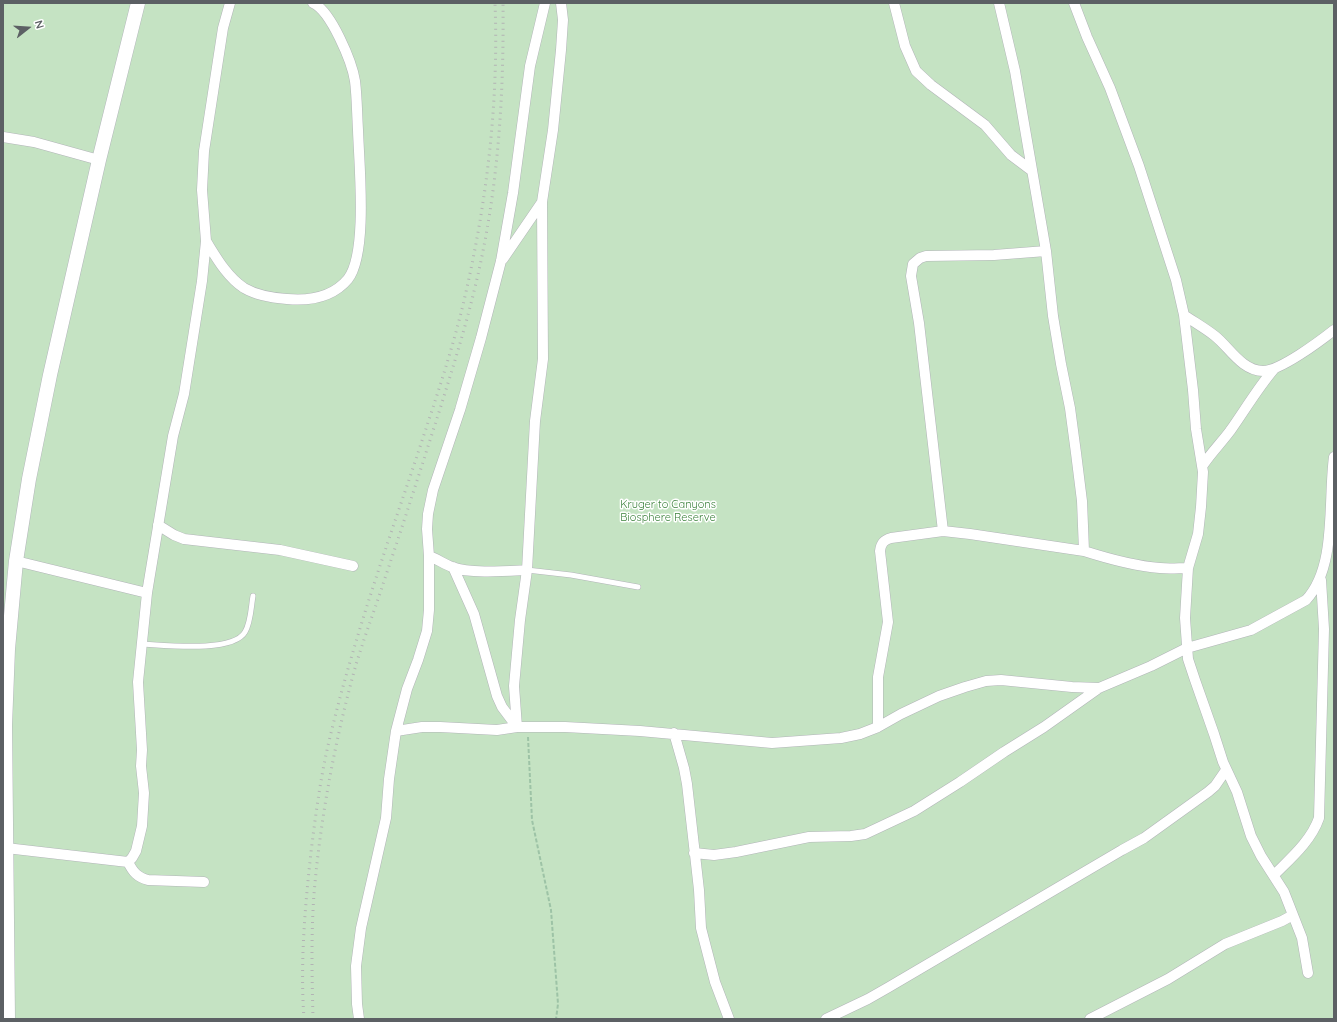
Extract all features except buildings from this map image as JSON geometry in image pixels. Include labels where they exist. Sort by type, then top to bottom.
[{"type":"street","points":[[8,1019],[5,969],[5,649],[16,561],[29,479],[50,375],[99,160],[138,3]]},
{"type":"street","points":[[128,862],[136,852],[142,826],[144,792],[141,766],[142,750],[138,682],[147,593],[173,436],[184,394],[202,281],[206,241],[202,190],[204,151],[221,43],[230,3]]},
{"type":"street","points":[[206,241],[229,274],[244,288],[260,295],[289,299],[312,299],[339,288],[349,278],[355,262],[360,234],[360,182],[355,81],[346,51],[328,17],[316,4],[313,3]]},
{"type":"street","points":[[359,1019],[356,1004],[357,955],[361,928],[386,818],[389,779],[396,731],[407,689],[427,631],[429,610],[428,514],[433,490],[460,410],[481,338],[501,261],[513,193],[530,66],[545,3]]},
{"type":"street","points":[[517,727],[514,686],[520,620],[527,570],[535,420],[543,359],[542,202],[553,130],[561,50],[563,20],[561,3]]},
{"type":"street","points":[[894,3],[905,46],[916,71],[985,126],[1011,155],[1032,170]]},
{"type":"street","points":[[999,3],[1015,71],[1037,192],[1046,251],[1053,316],[1070,408],[1076,453],[1082,501],[1084,551]]},
{"type":"street","points":[[1074,3],[1086,37],[1110,88],[1139,166],[1176,280],[1184,314],[1198,443],[1203,465],[1198,534],[1188,568],[1185,618],[1188,659],[1226,770],[1237,792],[1256,846],[1284,892],[1302,938],[1308,973]]},
{"type":"street","points":[[3,137],[34,142],[99,160]]},
{"type":"street","points":[[501,261],[542,202]]},
{"type":"street","points":[[943,531],[919,324],[911,276],[912,267],[917,261],[926,256],[994,255],[1046,251]]},
{"type":"street","points":[[1184,314],[1215,336],[1249,368],[1264,371],[1274,369],[1298,355],[1334,330]]},
{"type":"street","points":[[1203,465],[1229,432],[1260,386],[1274,369]]},
{"type":"street","points":[[694,853],[714,855],[808,837],[852,836],[865,834],[914,811],[1044,727],[1099,688],[1151,666],[1187,648],[1235,636],[1259,626],[1306,600],[1311,596],[1321,580],[1329,550],[1333,502],[1334,457]]},
{"type":"street","points":[[158,525],[174,535],[184,539],[280,550],[353,566]]},
{"type":"street","points":[[878,727],[878,677],[888,622],[881,560],[881,546],[885,540],[943,531],[1084,551],[1110,559],[1134,564],[1161,568],[1188,568]]},
{"type":"street","points":[[429,556],[452,567],[482,571],[527,570]]},
{"type":"street","points":[[16,561],[147,593]]},
{"type":"street","points":[[452,567],[474,614],[497,696],[502,708],[517,727]]},
{"type":"street","points":[[1274,875],[1309,837],[1319,818],[1324,629],[1321,580]]},
{"type":"street","points":[[396,731],[422,727],[497,730],[517,727],[566,727],[781,743],[841,738],[860,734],[878,727],[939,696],[986,681],[1001,680],[1072,687],[1099,688]]},
{"type":"street","points":[[674,734],[684,768],[699,890],[702,928],[715,982],[729,1019]]},
{"type":"street","points":[[826,1019],[868,999],[1144,838],[1208,792],[1215,786],[1226,770]]},
{"type":"street","points":[[6,848],[128,862]]},
{"type":"street","points":[[128,862],[132,870],[140,878],[204,882]]},
{"type":"street","points":[[1090,1019],[1168,979],[1225,944],[1282,921],[1293,915]]},
{"type":"lane","points":[[527,570],[570,575],[638,587]]},
{"type":"lane","points":[[142,644],[217,646],[231,642],[241,636],[246,630],[253,596]]},
{"type":"path","points":[[527,728],[532,820],[551,910],[558,1004],[556,1019]]},
{"type":"green space","name":"Kruger to Canyons Biosphere Reserve","points":[[3,3],[1334,3],[1334,1019],[3,1019]]},
{"type":"railway","points":[[304,1019],[303,956],[305,914],[313,837],[324,763],[339,700],[358,635],[444,371],[462,309],[478,233],[489,157],[495,80],[495,3]]},
{"type":"railway","points":[[313,1019],[313,909],[320,841],[328,787],[338,735],[355,670],[464,331],[484,248],[490,214],[501,109],[503,3]]}]
